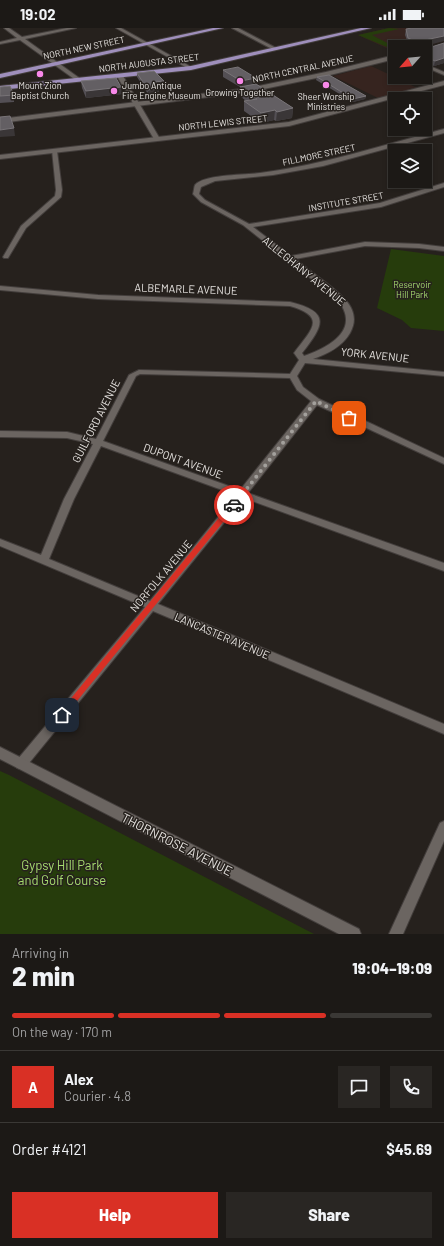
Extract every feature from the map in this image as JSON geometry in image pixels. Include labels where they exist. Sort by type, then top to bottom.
[{"type":"main road","name":"NORTH NEW STREET","points":[[0,76],[220,28]]},
{"type":"main road","name":"NORTH AUGUSTA STREET","points":[[0,88],[191,68],[368,28]]},
{"type":"street","points":[[6,28],[79,80]]},
{"type":"street","points":[[0,43],[74,28]]},
{"type":"street","points":[[118,28],[191,68]]},
{"type":"street","points":[[234,28],[276,49]]},
{"type":"street","name":"NORTH CENTRAL AVENUE","points":[[0,121],[249,90],[326,74],[388,59]]},
{"type":"street","points":[[432,68],[444,74]]},
{"type":"street","points":[[120,76],[157,139]]},
{"type":"street","name":"NORTH LEWIS STREET","points":[[0,157],[293,124],[444,83]]},
{"type":"street","name":"FILLMORE STREET","points":[[196,188],[202,183],[211,180],[258,176],[344,160],[444,131]]},
{"type":"street","points":[[6,257],[23,227],[58,197],[59,190],[54,151]]},
{"type":"street","name":"INSTITUTE STREET","points":[[249,226],[381,205],[444,185]]},
{"type":"street","name":"ALLEGHANY AVENUE","points":[[196,188],[196,196],[201,200],[249,226],[340,297],[349,308],[349,328],[344,336],[327,350],[303,360]]},
{"type":"street","points":[[290,258],[365,244],[419,246],[444,249]]},
{"type":"street","name":"ALBEMARLE AVENUE","points":[[0,288],[98,297],[294,305],[312,313],[317,321],[316,329],[298,353],[303,360]]},
{"type":"street","points":[[303,360],[296,368],[293,376],[300,388],[316,401],[444,461]]},
{"type":"street","name":"YORK AVENUE","points":[[303,360],[444,374]]},
{"type":"street","name":"GUILFORD AVENUE","points":[[44,560],[69,499],[130,378],[139,372],[293,376]]},
{"type":"street","name":"NORFOLK AVENUE","points":[[22,764],[151,607],[316,401]]},
{"type":"street","name":"DUPONT AVENUE","points":[[0,434],[67,435],[98,442],[444,567]]},
{"type":"street","name":"LANCASTER AVENUE","points":[[0,542],[151,607],[444,729]]},
{"type":"street","name":"THORNROSE AVENUE","points":[[0,753],[354,934]]},
{"type":"street","points":[[396,934],[444,827]]},
{"type":"shaded area","points":[[389,28],[444,28],[444,41],[432,44],[432,40],[388,40],[388,49],[358,35]]},
{"type":"shaded area","points":[[371,66],[388,74],[388,84],[409,84],[417,88],[401,92],[388,92],[388,95],[378,98],[333,76]]},
{"type":"green space","points":[[389,28],[399,29],[372,35],[388,43],[387,47],[358,35]]},
{"type":"green space","name":"Reservoir Hill Park","points":[[391,249],[444,256],[444,331],[411,328],[402,320],[377,308]]},
{"type":"green space","name":"Gypsy Hill Park and Golf Course","points":[[0,771],[9,775],[314,934],[0,934]]},
{"type":"building","points":[[444,28],[444,36],[425,40],[413,40],[408,38],[406,29]]},
{"type":"building","points":[[444,43],[444,58],[435,61],[432,60],[432,47]]},
{"type":"building","points":[[238,67],[256,78],[241,81],[223,70]]},
{"type":"building","points":[[154,71],[164,81],[154,82],[159,88],[148,90],[137,73]]},
{"type":"building","points":[[329,75],[366,96],[353,99],[317,77]]},
{"type":"building","points":[[116,78],[121,87],[86,91],[81,81]]},
{"type":"building","points":[[256,84],[293,108],[277,112],[275,110],[261,113],[244,101],[257,99],[240,87]]},
{"type":"building","points":[[10,86],[14,95],[0,96],[0,87]]},
{"type":"building","points":[[10,116],[14,128],[0,130],[0,117]]},
{"type":"way so far","points":[[234,505],[316,401],[349,418]]},
{"type":"place","name":"Mount Zion Baptist Church","points":[[40,74]]},
{"type":"place","name":"Growing Together","points":[[240,81]]},
{"type":"place","name":"Sheer Worship Ministries","points":[[326,85]]},
{"type":"place","name":"Jumbo Antique Fire Engine Museum","points":[[114,91]]},
{"type":"route","points":[[62,715],[234,505]]}]
